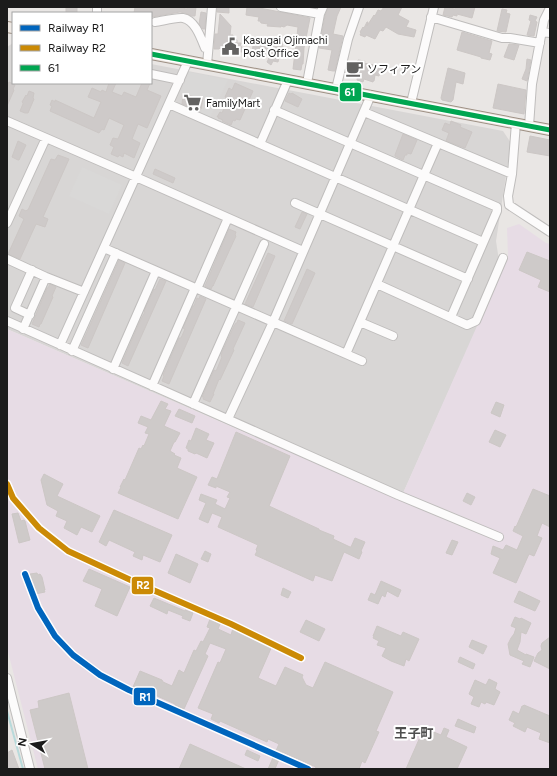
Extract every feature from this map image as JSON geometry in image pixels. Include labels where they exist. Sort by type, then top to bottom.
[{"type":"main road","points":[[152,54],[550,130]]},
{"type":"street","points":[[207,65],[212,7]]},
{"type":"street","points":[[281,7],[321,11],[306,83]]},
{"type":"street","points":[[336,89],[348,39],[359,7]]},
{"type":"street","points":[[411,103],[434,7]]},
{"type":"street","points":[[529,126],[532,84],[540,43],[546,32],[544,20],[550,8]]},
{"type":"street","points":[[431,17],[502,38],[540,43]]},
{"type":"street","points":[[155,22],[182,18],[189,20],[198,32],[205,48],[208,48]]},
{"type":"street","points":[[60,346],[188,61]]},
{"type":"street","points":[[152,74],[180,80]]},
{"type":"street","points":[[260,144],[288,80]]},
{"type":"street","points":[[228,419],[273,322],[371,96]]},
{"type":"street","points":[[169,104],[483,242]]},
{"type":"street","points":[[274,110],[496,207],[497,211],[451,317]]},
{"type":"street","points":[[364,112],[512,174]]},
{"type":"street","points":[[7,122],[303,251]]},
{"type":"street","points":[[516,123],[512,174],[508,196],[509,205],[550,232]]},
{"type":"street","points":[[7,223],[11,204],[46,138]]},
{"type":"street","points":[[346,354],[438,143]]},
{"type":"street","points":[[295,203],[468,279]]},
{"type":"street","points":[[152,386],[228,218]]},
{"type":"street","points":[[193,404],[264,244]]},
{"type":"street","points":[[104,248],[362,361]]},
{"type":"street","points":[[72,351],[116,253]]},
{"type":"street","points":[[377,284],[468,325],[476,321],[503,258]]},
{"type":"street","points":[[7,259],[84,292]]},
{"type":"street","points":[[30,315],[15,308],[32,270]]},
{"type":"street","points":[[113,369],[156,271]]},
{"type":"street","points":[[24,329],[46,277]]},
{"type":"street","points":[[7,321],[60,346],[398,495],[499,537]]},
{"type":"street","points":[[360,322],[393,336]]},
{"type":"street","points":[[7,678],[30,769]]},
{"type":"shaded area","points":[[12,44],[12,84],[152,84],[152,64],[503,131],[511,143],[496,241],[501,274],[400,500],[7,329],[7,47]]},
{"type":"shaded area","points":[[189,72],[228,80],[210,118],[201,114],[204,98],[180,93]]},
{"type":"shaded area","points":[[82,167],[122,185],[109,214],[69,196]]},
{"type":"shaded area","points":[[519,224],[546,243],[550,244],[550,769],[38,769],[7,648],[7,329],[400,500],[508,256],[507,228]]},
{"type":"building","points":[[66,7],[77,7],[77,12],[66,12]]},
{"type":"building","points":[[135,7],[176,7],[187,9],[187,7],[196,7],[195,16],[180,12],[152,17],[152,12],[134,12]]},
{"type":"building","points":[[217,7],[229,7],[229,13],[217,12]]},
{"type":"building","points":[[247,7],[254,7],[310,18],[301,70],[293,69],[298,27],[287,25],[284,27],[267,26],[268,24],[258,21],[259,17],[246,15]]},
{"type":"building","points":[[328,7],[341,7],[337,16],[333,34],[343,36],[335,71],[328,70],[332,50],[319,48]]},
{"type":"building","points":[[384,7],[402,7],[398,15],[409,21],[406,27],[416,30],[414,37],[398,34],[386,27],[383,31],[380,30],[375,39],[366,35],[365,37],[360,35],[360,32],[367,22],[367,26],[378,10],[381,11]]},
{"type":"building","points":[[445,7],[455,9],[456,7],[475,7],[472,18],[457,14],[457,16],[453,15],[452,17],[443,15]]},
{"type":"building","points":[[502,9],[507,10],[506,13],[510,14],[506,32],[497,31]]},
{"type":"building","points":[[201,12],[206,13],[205,29],[203,29],[199,24]]},
{"type":"building","points":[[220,14],[231,26],[230,35],[233,35],[233,39],[237,40],[237,43],[241,43],[240,46],[242,47],[242,52],[236,51],[237,49],[214,49],[215,34],[218,34]]},
{"type":"building","points":[[530,15],[537,17],[535,21],[537,22],[534,36],[527,35],[531,21],[529,20]]},
{"type":"building","points":[[462,32],[492,41],[489,53],[492,54],[490,60],[457,50]]},
{"type":"building","points":[[275,39],[283,42],[278,62],[273,61],[271,65],[267,62],[270,56],[252,52],[254,40],[271,44]]},
{"type":"building","points":[[509,44],[519,45],[514,60],[504,57]]},
{"type":"building","points":[[527,59],[531,60],[527,81],[522,79],[526,69]]},
{"type":"building","points":[[358,60],[365,61],[364,63],[384,67],[382,74],[380,73],[379,76],[375,75],[373,82],[364,79],[363,82],[357,80],[358,75],[349,73],[352,62],[357,63]]},
{"type":"building","points":[[448,68],[465,73],[463,84],[456,82],[453,100],[451,102],[442,100],[441,98]]},
{"type":"building","points":[[9,82],[15,85],[7,106],[7,87]]},
{"type":"building","points":[[235,83],[253,91],[240,120],[233,120],[231,125],[217,117],[220,112],[222,113],[228,99],[225,97],[229,88],[232,90]]},
{"type":"building","points":[[109,84],[116,84],[112,92],[122,96],[124,92],[136,97],[142,84],[150,84],[147,90],[161,96],[147,128],[138,124],[132,139],[140,143],[134,158],[124,153],[123,157],[119,155],[118,157],[111,154],[114,147],[110,145],[113,138],[118,139],[124,125],[109,118],[104,130],[102,129],[99,133],[50,111],[52,100],[55,102],[55,100],[94,118],[101,102],[88,97],[92,88],[101,92],[102,90],[106,92]]},
{"type":"building","points":[[498,84],[526,90],[524,114],[493,108]]},
{"type":"building","points":[[29,91],[34,93],[34,99],[28,113],[25,113],[20,111],[23,104],[22,102]]},
{"type":"building","points":[[289,93],[292,93],[302,99],[298,107],[285,101]]},
{"type":"building","points":[[183,95],[203,98],[201,109],[182,104]]},
{"type":"building","points":[[451,121],[472,132],[465,148],[446,141],[449,133],[442,130],[445,123],[450,125]]},
{"type":"building","points":[[403,134],[417,140],[411,154],[407,153],[403,160],[395,155]]},
{"type":"building","points":[[530,136],[550,140],[550,156],[527,152]]},
{"type":"building","points":[[18,141],[26,145],[19,160],[12,157]]},
{"type":"building","points":[[58,155],[69,159],[43,217],[48,219],[45,227],[36,224],[20,259],[8,254],[24,219],[19,216],[22,209],[26,211],[28,210],[51,159],[55,160]]},
{"type":"building","points":[[155,169],[175,178],[173,183],[153,174]]},
{"type":"building","points":[[302,212],[307,214],[300,229],[295,227]]},
{"type":"building","points":[[229,229],[236,232],[236,236],[211,289],[205,286]]},
{"type":"building","points":[[527,252],[550,261],[550,292],[538,287],[541,280],[519,270]]},
{"type":"building","points":[[268,253],[275,256],[253,307],[245,304]]},
{"type":"building","points":[[119,260],[125,263],[88,348],[81,345]]},
{"type":"building","points":[[307,269],[315,273],[292,324],[284,321]]},
{"type":"building","points":[[160,279],[166,281],[128,366],[122,363],[145,312],[144,311]]},
{"type":"building","points":[[50,284],[56,287],[39,327],[32,324]]},
{"type":"building","points":[[200,296],[206,299],[169,384],[162,381],[163,375],[179,338],[181,338],[185,329],[183,328],[193,306],[197,298],[199,299]]},
{"type":"building","points":[[238,320],[245,323],[210,402],[202,397],[214,370],[216,371],[217,369],[222,357],[222,352]]},
{"type":"building","points":[[161,401],[168,404],[165,409],[171,411],[164,426],[180,433],[170,451],[175,454],[174,455],[181,458],[177,468],[197,477],[178,519],[118,493],[139,448],[141,449],[143,445],[144,446],[149,434],[145,433],[148,427],[138,423],[141,416],[151,420]]},
{"type":"building","points":[[496,402],[504,405],[500,417],[491,413]]},
{"type":"building","points":[[179,409],[195,416],[192,423],[175,416]]},
{"type":"building","points":[[196,428],[209,434],[206,440],[214,443],[207,458],[188,451],[186,448],[189,440],[191,441]]},
{"type":"building","points":[[495,430],[506,435],[500,447],[489,442]]},
{"type":"building","points":[[236,432],[290,456],[269,506],[334,536],[333,539],[350,547],[355,538],[365,542],[359,559],[344,552],[332,581],[315,575],[313,581],[255,555],[258,545],[218,527],[222,517],[212,513],[208,523],[199,519],[206,503],[199,500],[201,494],[217,500],[215,504],[225,509],[230,498],[227,497],[230,492],[216,486],[216,488],[208,485],[212,477],[217,479]]},
{"type":"building","points":[[44,474],[63,484],[57,496],[100,516],[92,532],[81,527],[77,535],[64,528],[67,521],[56,516],[58,511],[47,505],[41,480]]},
{"type":"building","points":[[533,489],[550,496],[550,527],[542,523],[537,536],[542,538],[534,556],[529,554],[516,583],[493,573],[500,558],[491,554],[493,546],[503,550],[506,545],[517,550],[523,536],[513,531]]},
{"type":"building","points":[[467,493],[475,497],[471,505],[463,501]]},
{"type":"building","points":[[114,510],[172,535],[160,562],[143,555],[142,560],[133,556],[135,552],[109,540],[106,546],[99,542]]},
{"type":"building","points":[[18,513],[21,521],[25,521],[30,540],[19,543],[12,514]]},
{"type":"building","points":[[452,540],[458,542],[452,555],[446,553]]},
{"type":"building","points":[[205,551],[211,554],[208,562],[201,559]]},
{"type":"building","points":[[176,554],[198,564],[190,583],[168,573]]},
{"type":"building","points":[[89,569],[130,587],[117,616],[95,606],[102,589],[83,581]]},
{"type":"building","points":[[37,573],[42,577],[45,592],[35,594],[30,574]]},
{"type":"building","points":[[381,581],[401,590],[398,597],[387,591],[385,597],[382,595],[378,604],[368,600],[371,593],[375,595]]},
{"type":"building","points":[[283,588],[291,592],[288,598],[281,595]]},
{"type":"building","points":[[519,591],[540,601],[535,611],[514,602]]},
{"type":"building","points":[[154,598],[193,613],[190,621],[182,618],[183,616],[168,610],[167,614],[150,606]]},
{"type":"building","points":[[515,617],[531,623],[526,634],[521,632],[517,650],[534,657],[530,667],[522,664],[524,661],[510,655],[508,644],[516,628],[511,626]]},
{"type":"building","points":[[210,619],[220,624],[218,629],[231,635],[233,628],[259,642],[260,641],[272,646],[258,678],[276,686],[285,667],[303,675],[302,677],[306,685],[313,688],[325,662],[393,692],[376,731],[379,732],[365,763],[362,761],[359,769],[315,769],[316,767],[282,752],[275,769],[268,769],[279,744],[268,739],[267,742],[220,721],[219,723],[211,719],[213,714],[198,708],[218,662],[220,663],[226,649],[210,643],[205,654],[208,656],[184,709],[155,695],[154,698],[133,687],[140,671],[172,686],[179,670],[184,673],[194,650],[196,651],[201,641],[203,642],[210,628],[207,627]]},
{"type":"building","points":[[306,620],[325,629],[319,641],[300,632]]},
{"type":"building","points":[[377,626],[401,636],[403,632],[419,639],[409,661],[406,659],[404,666],[382,656],[386,648],[377,645],[379,641],[373,638]]},
{"type":"building","points":[[550,637],[550,669],[534,661],[538,653],[542,650],[542,643]]},
{"type":"building","points":[[472,640],[487,646],[483,654],[469,647]]},
{"type":"building","points":[[460,657],[475,664],[473,669],[458,662]]},
{"type":"building","points":[[489,679],[497,683],[495,689],[500,692],[494,705],[481,702],[479,707],[471,704],[474,697],[469,694],[475,680],[486,685]]},
{"type":"building","points":[[69,693],[88,769],[45,769],[30,710],[39,708],[38,701]]},
{"type":"building","points":[[524,705],[550,716],[550,743],[539,739],[541,733],[527,727],[525,732],[513,726],[515,723],[509,720],[513,711],[519,714],[522,706]]},
{"type":"building","points":[[458,719],[476,727],[474,733],[455,726]]},
{"type":"building","points":[[424,728],[441,735],[444,728],[449,730],[446,737],[467,747],[457,769],[406,769]]},
{"type":"building","points":[[190,744],[246,769],[179,769]]},
{"type":"building","points":[[12,750],[19,769],[7,769],[7,753]]},
{"type":"building","points":[[247,750],[260,756],[258,761],[245,755]]},
{"type":"waterway","points":[[7,711],[23,769]]},
{"type":"rail line","name":"R2","points":[[7,484],[13,498],[39,528],[68,551],[231,624],[301,658]]},
{"type":"rail line","name":"R1","points":[[25,574],[38,608],[55,636],[73,655],[100,675],[129,690],[308,769]]},
{"type":"transit line","name":"61","points":[[152,54],[550,130]]},
{"type":"place","name":"Kasugai Ojimachi Post Office","points":[[230,46]]},
{"type":"place","name":"ソフィアン","points":[[354,69]]},
{"type":"place","name":"FamilyMart","points":[[193,103]]},
{"type":"district","name":"王子町","points":[[414,733]]}]
